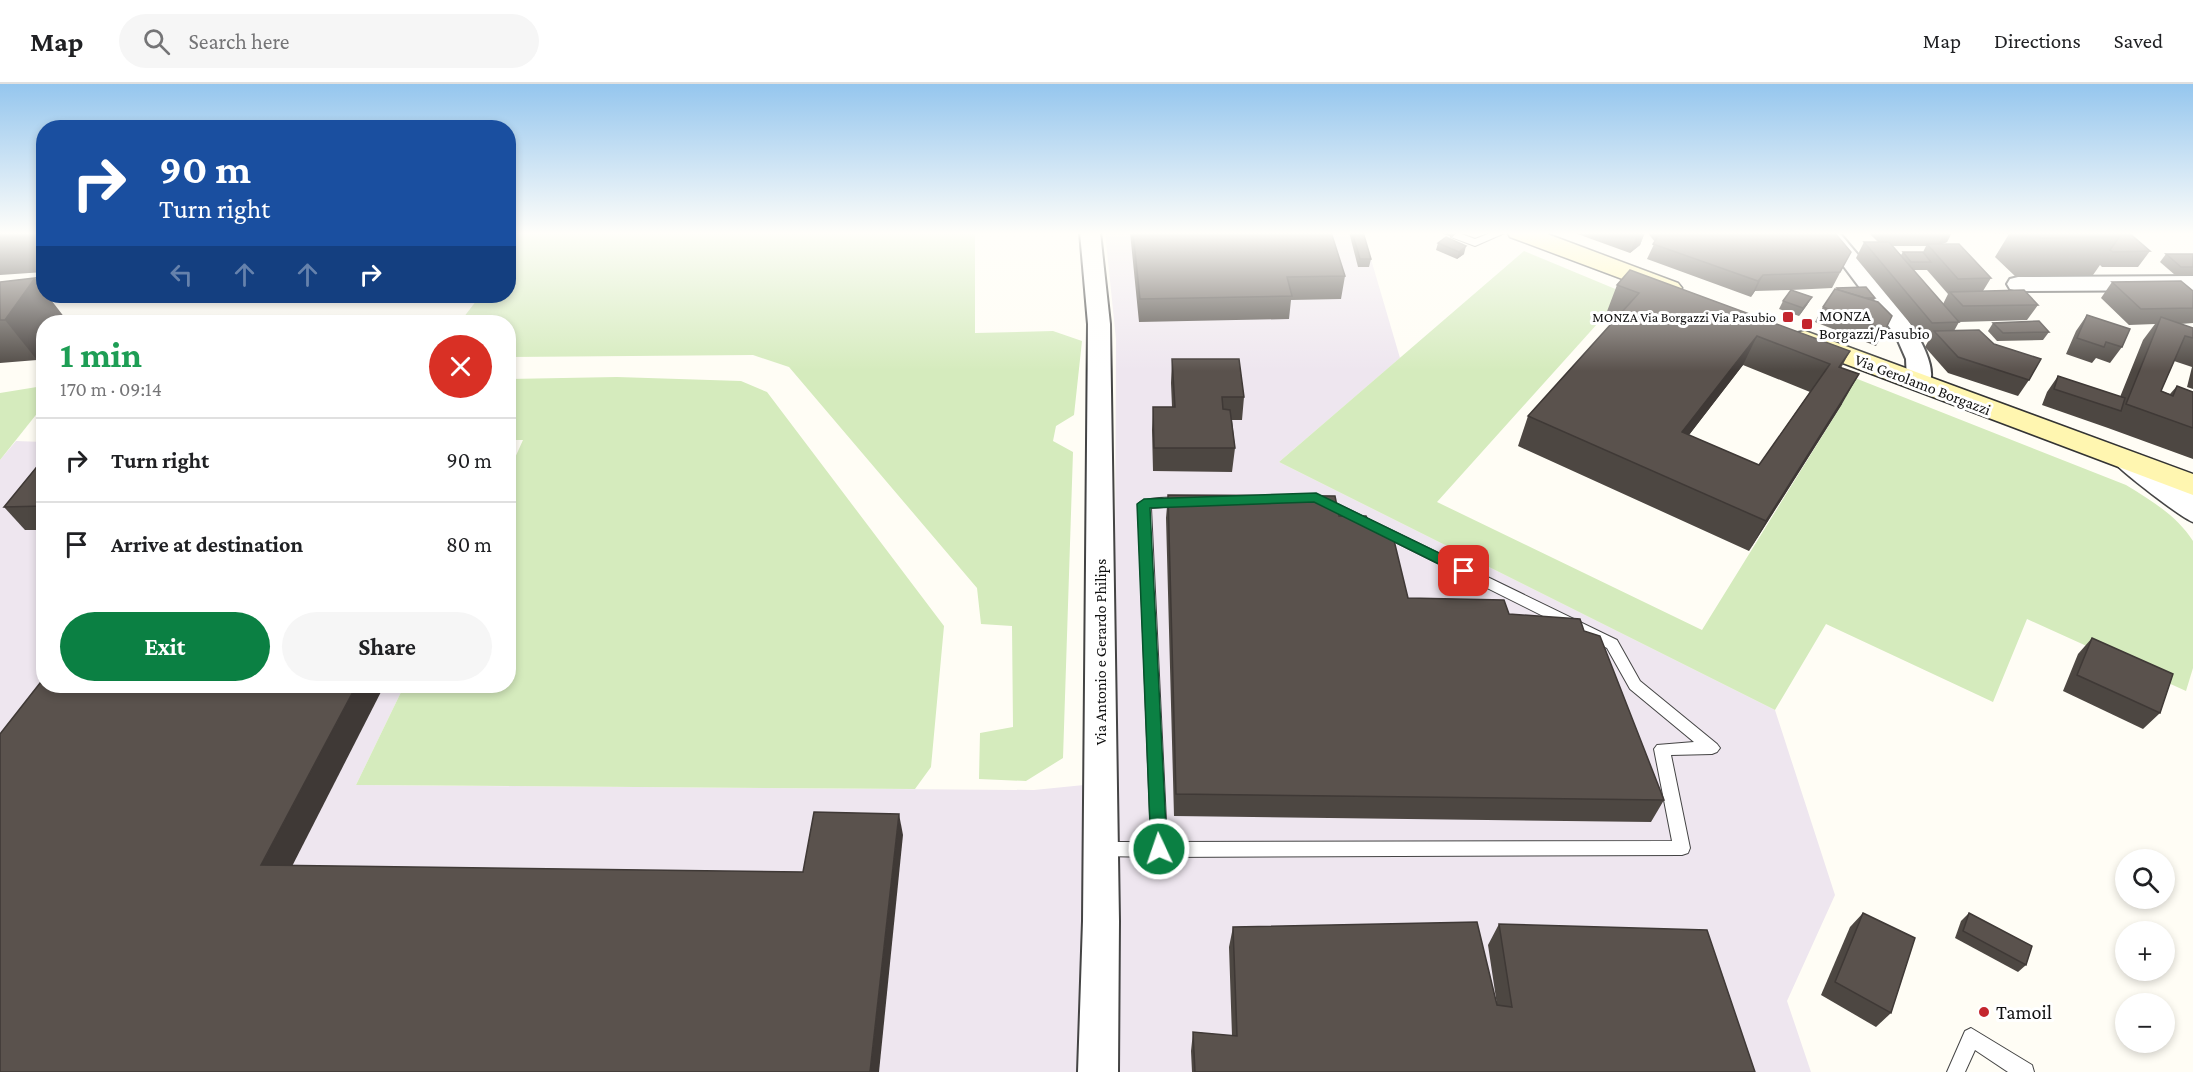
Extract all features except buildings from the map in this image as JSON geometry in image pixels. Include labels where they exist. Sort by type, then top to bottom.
[{"type":"main road","points":[[1643,278],[1694,297]]},
{"type":"main road","name":"Via Gerolamo Borgazzi","points":[[1780,329],[2193,485]]},
{"type":"street","name":"Via Antonio e Gerardo Philips","points":[[1095,278],[1099,324],[1101,849],[1098,1072]]},
{"type":"street","points":[[1863,278],[1907,335],[1918,359],[1918,381]]},
{"type":"street","points":[[2018,284],[2193,283]]},
{"type":"street","points":[[2129,462],[2160,482],[2193,511]]},
{"type":"lane","points":[[1101,849],[1682,848],[1662,749],[1712,748],[1635,685],[1612,644],[1316,497],[1304,498]]},
{"type":"lane","points":[[1159,849],[1144,504],[1201,502]]},
{"type":"lane","points":[[1956,1072],[1971,1037],[2025,1072]]},
{"type":"shaded area","points":[[1110,278],[1377,278],[1400,358],[1279,462],[1775,710],[1835,895],[1787,1001],[1811,1072],[0,1072],[0,460],[16,441],[36,442],[36,693],[401,693],[356,785],[1034,790],[1114,782],[1116,339]]},
{"type":"green space","points":[[516,278],[975,278],[975,333],[1053,331],[1082,341],[1074,415],[1056,426],[1053,441],[1073,452],[1063,758],[1026,781],[979,779],[980,733],[1013,727],[1012,626],[981,624],[977,588],[789,367],[753,355],[516,357],[516,315],[465,315],[475,303],[516,303]]},
{"type":"green space","points":[[1493,278],[1589,278],[1625,293],[1437,502],[1702,630],[1842,404],[1855,378],[2126,485],[2171,516],[2193,541],[2193,668],[2186,691],[2027,619],[1993,702],[1826,624],[1775,710],[1279,462]]},
{"type":"green space","points":[[617,377],[741,381],[767,392],[944,626],[931,767],[915,789],[356,785],[401,693],[516,693],[516,456],[523,440],[516,440],[516,379]]},
{"type":"green space","points":[[36,387],[36,415],[0,460],[0,393]]},
{"type":"place","name":"MONZA Via Borgazzi Via Pasubio","points":[[1788,317]]},
{"type":"place","name":"MONZA Borgazzi/Pasubio","points":[[1807,324]]},
{"type":"place","name":"Tamoil","points":[[1984,1012]]},
{"type":"route","points":[[1159,849],[1144,504],[1316,497],[1464,571]]}]
